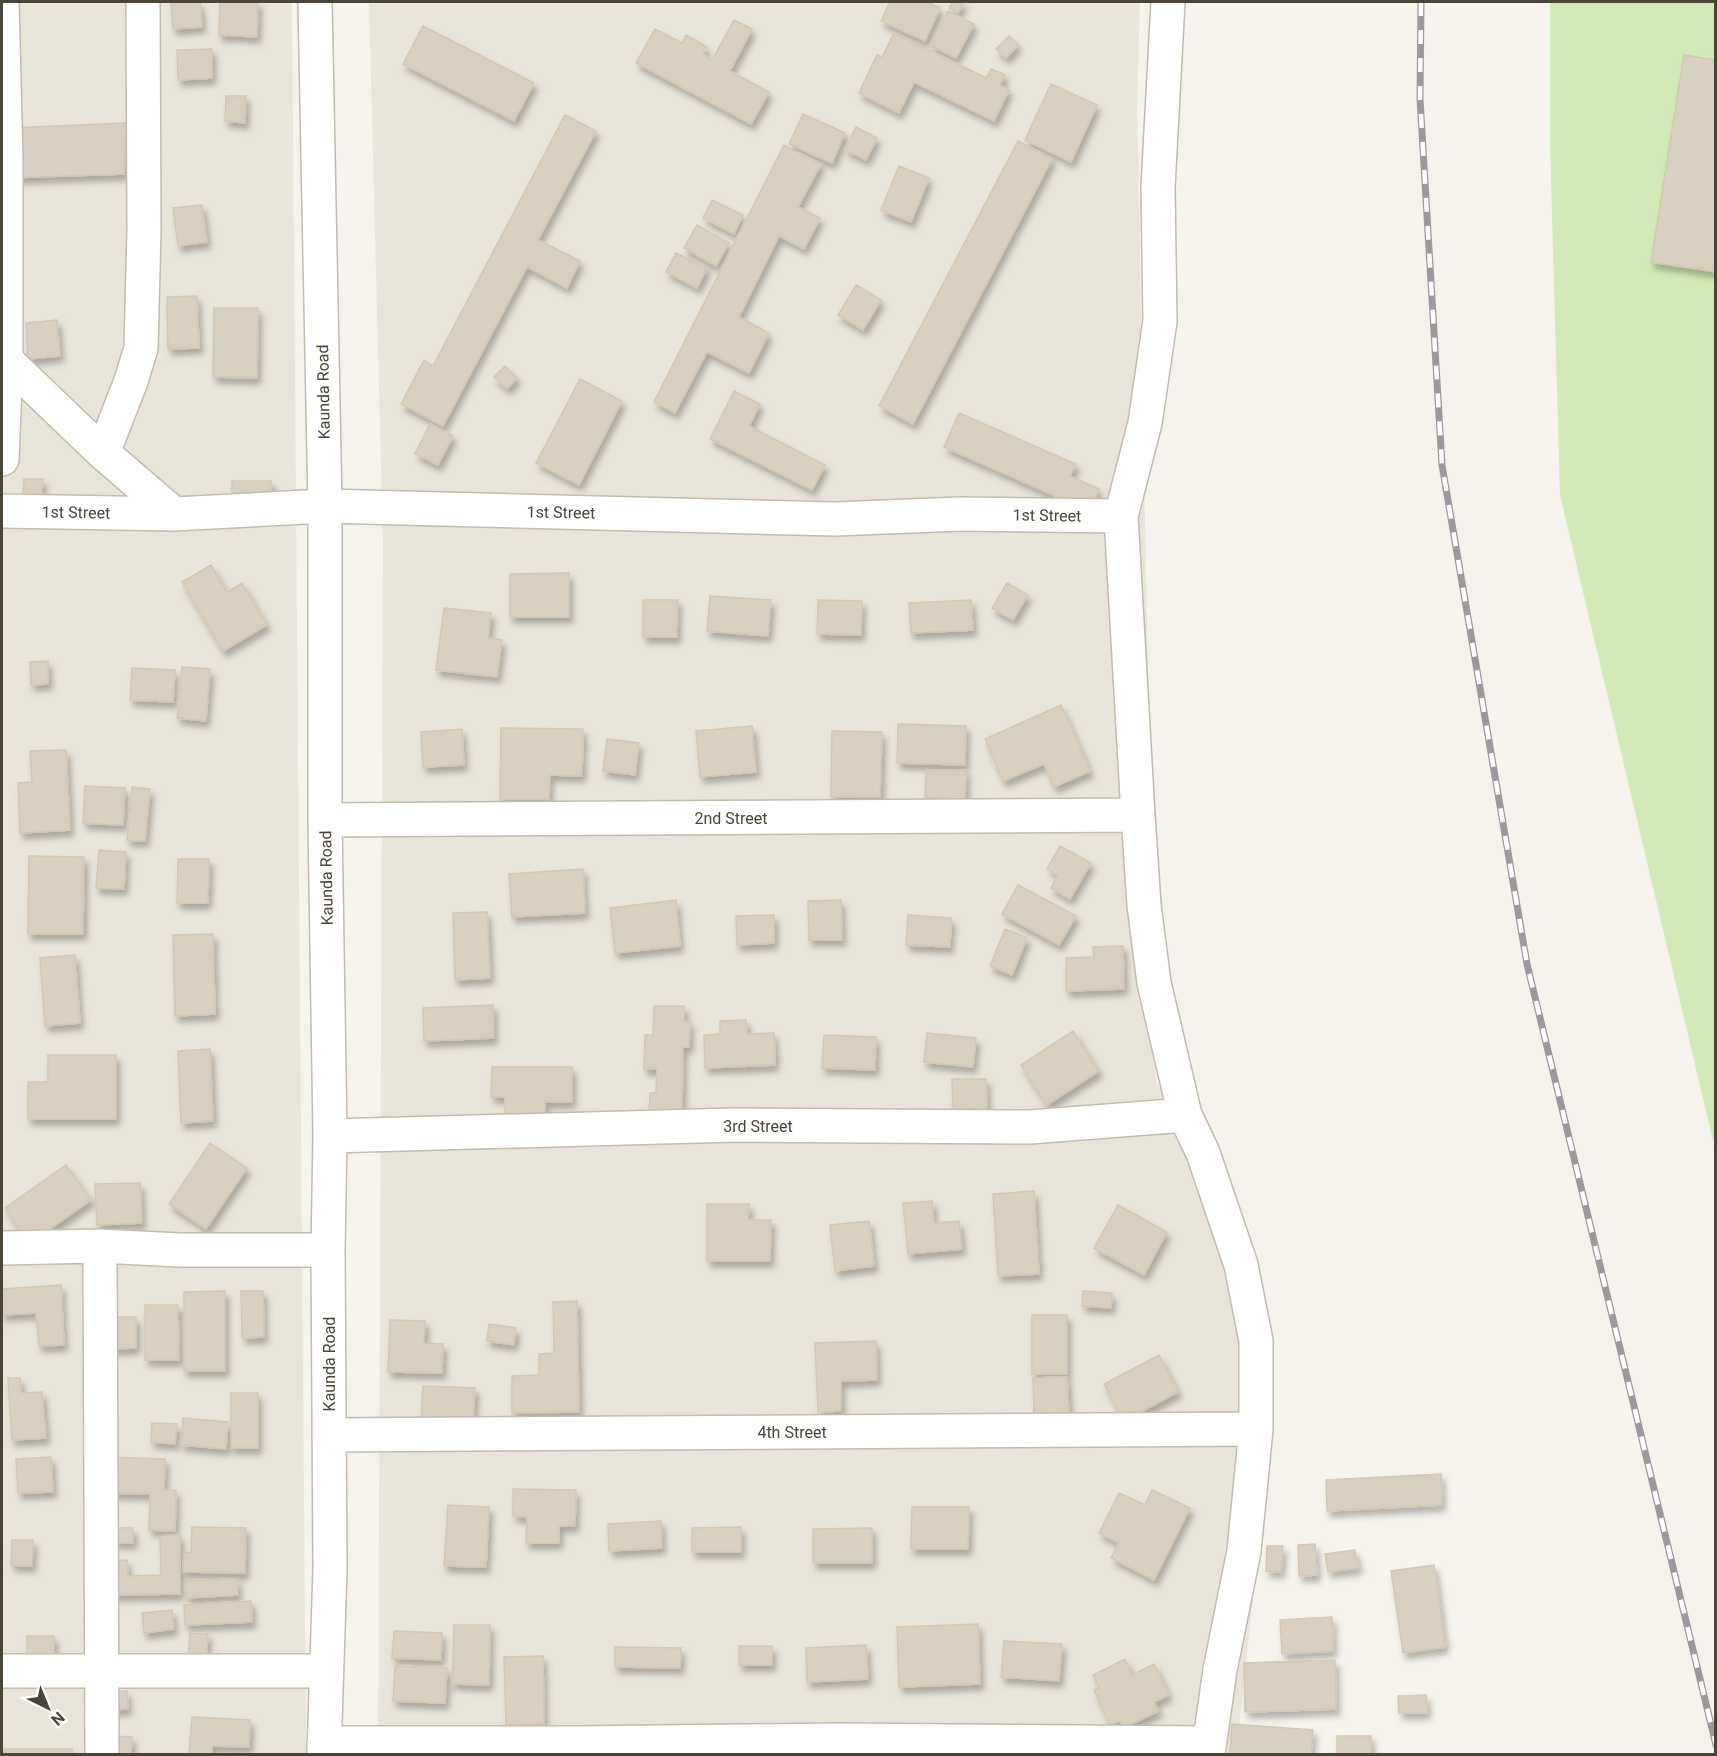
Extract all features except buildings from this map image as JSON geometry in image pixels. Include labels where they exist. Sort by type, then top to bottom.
[{"type":"street","points":[[2,2],[6,162],[6,360],[2,459]]},
{"type":"street","points":[[103,453],[131,381],[141,348],[144,230],[143,2]]},
{"type":"street","name":"Kaunda Road","points":[[315,2],[325,506],[325,820],[330,1136],[328,1250],[330,1569],[324,1749]]},
{"type":"street","points":[[324,1749],[838,1740],[1209,1749],[1220,1670],[1244,1551],[1256,1429],[1256,1341],[1241,1265],[1203,1154],[1185,1115],[1154,983],[1144,905],[1122,516],[1145,423],[1160,321],[1158,187],[1168,2]]},
{"type":"street","points":[[6,360],[103,453],[174,514]]},
{"type":"street","name":"1st Street","points":[[2,511],[174,514],[325,506],[835,519],[960,514],[1122,516]]},
{"type":"street","name":"2nd Street","points":[[325,820],[1138,815]]},
{"type":"street","name":"3rd Street","points":[[330,1136],[733,1125],[1030,1127],[1185,1115]]},
{"type":"street","points":[[2,1248],[100,1246],[179,1250],[328,1250]]},
{"type":"street","points":[[100,1246],[102,1755]]},
{"type":"street","name":"4th Street","points":[[329,1436],[1256,1429]]},
{"type":"street","points":[[2,1671],[326,1671]]},
{"type":"shaded area","points":[[2,2],[292,2],[306,1754],[2,1754]]},
{"type":"shaded area","points":[[369,2],[1140,2],[1137,108],[1156,1082],[1233,1186],[1268,1460],[1236,1754],[378,1754],[383,544]]},
{"type":"green space","points":[[1550,2],[1715,2],[1715,1149],[1560,495],[1550,144]]},
{"type":"railway","points":[[1421,2],[1420,99],[1442,465],[1527,964],[1716,1745]]}]
